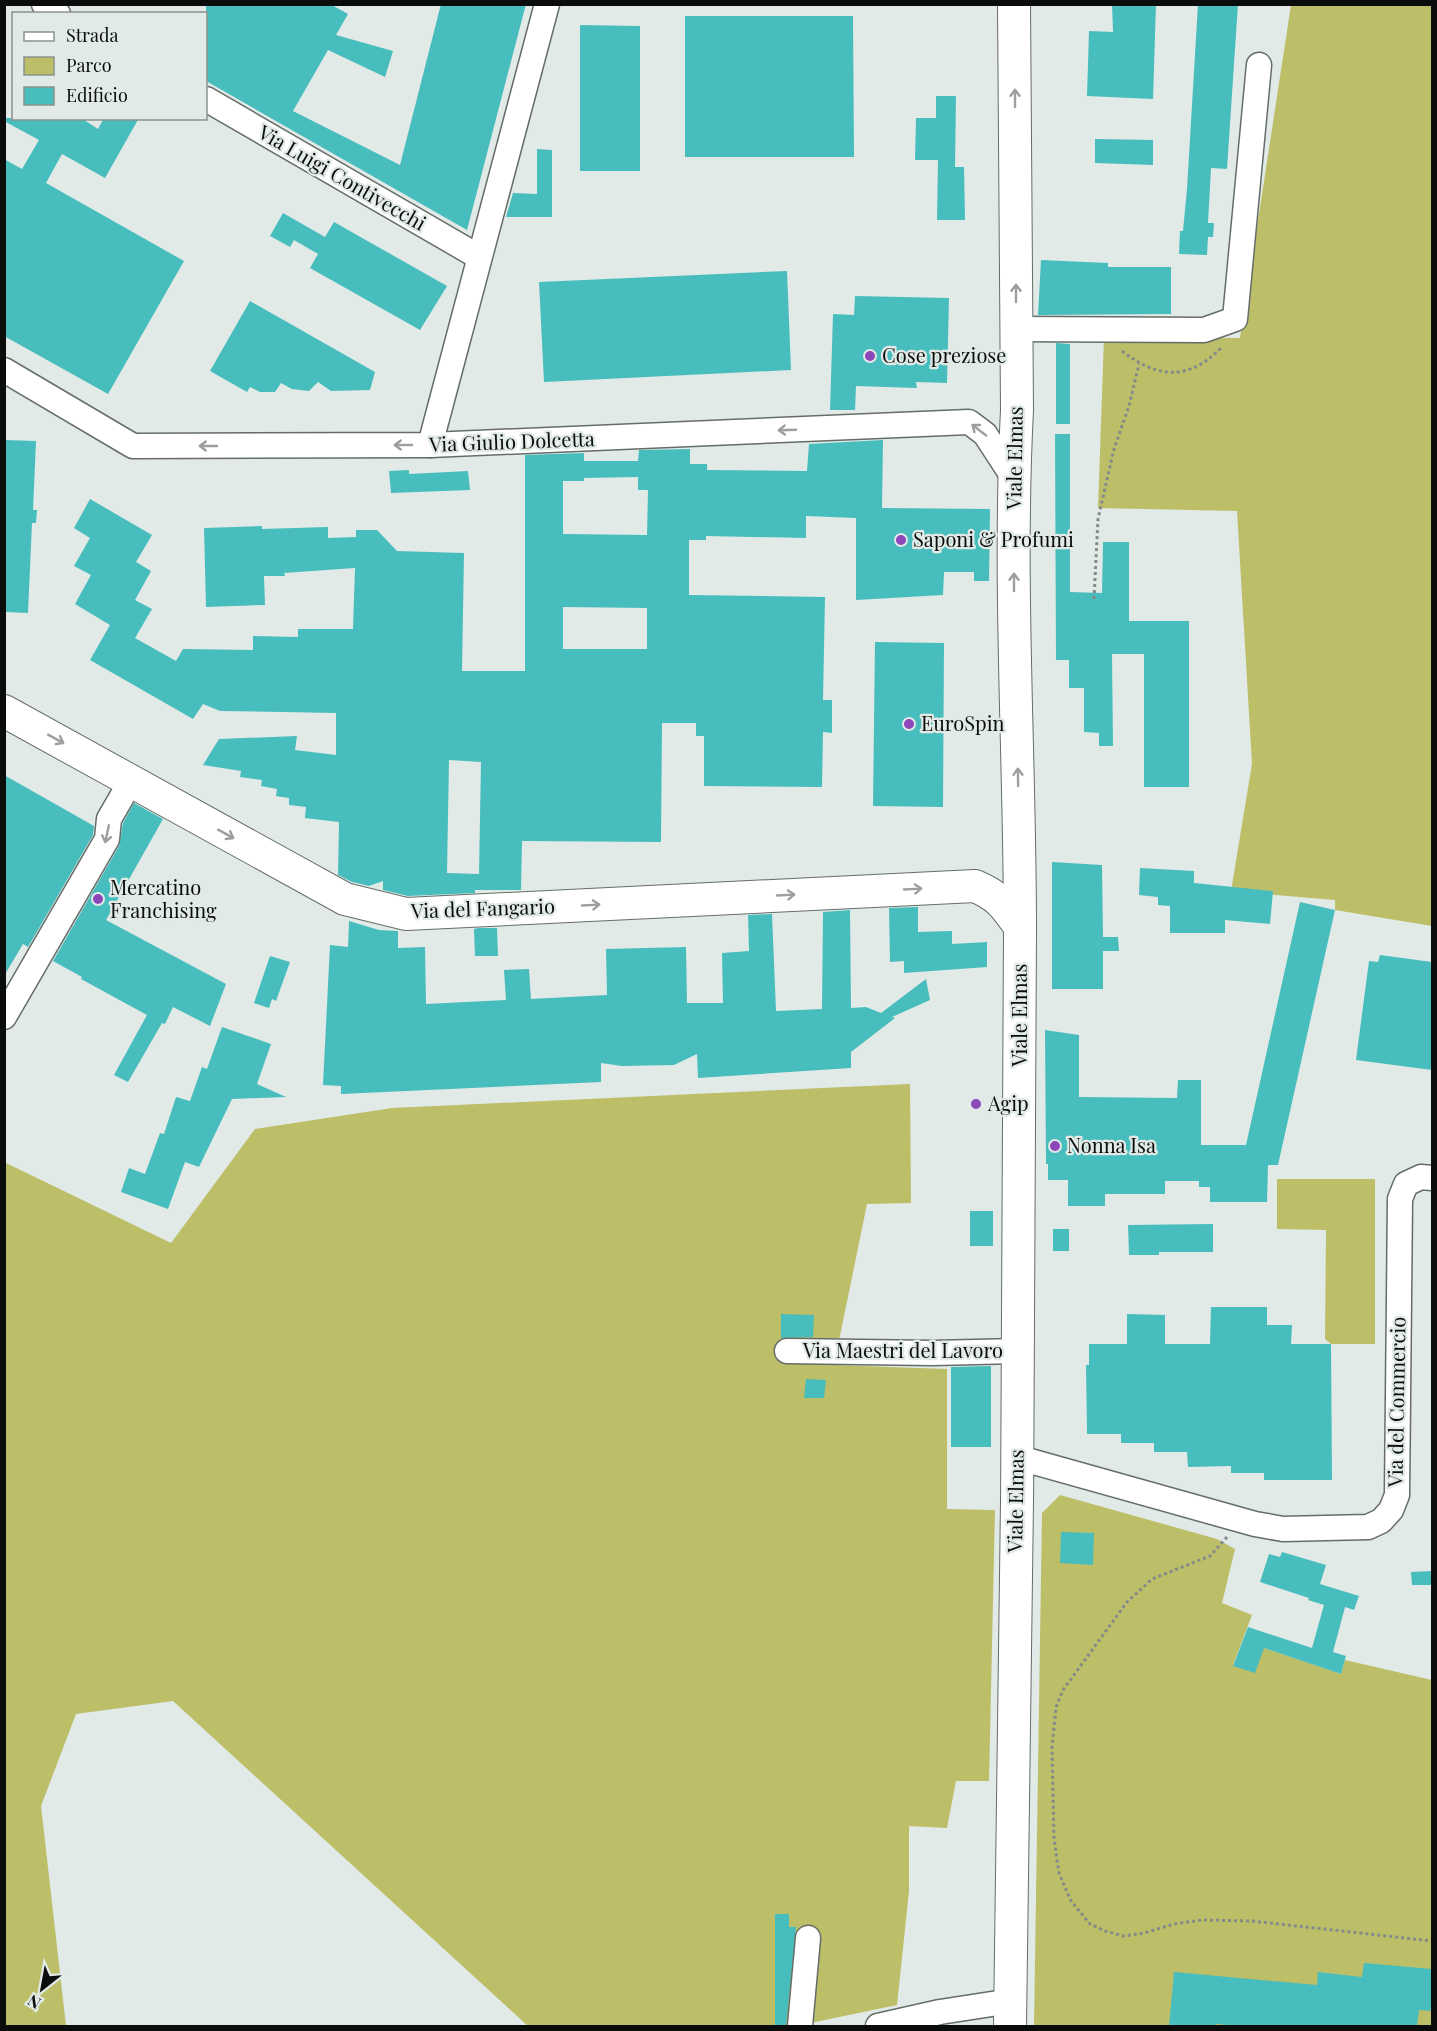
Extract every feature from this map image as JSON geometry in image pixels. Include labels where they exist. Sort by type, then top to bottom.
[{"type":"main road","name":"Viale Elmas","points":[[1010,2014],[1018,1351],[1020,927],[1013,477],[1017,410],[1014,4]]},
{"type":"main road","name":"Via del Fangario","points":[[4,711],[345,899],[406,914],[975,886]]},
{"type":"main road","points":[[975,886],[994,876],[1009,858],[1019,836]]},
{"type":"main road","points":[[975,886],[992,893],[1006,907],[1020,927]]},
{"type":"street","points":[[430,445],[547,4]]},
{"type":"street","points":[[1016,329],[1204,330],[1235,319],[1259,65]]},
{"type":"street","name":"Via Luigi Contivecchi","points":[[207,100],[479,257]]},
{"type":"street","name":"Via Giulio Dolcetta","points":[[4,370],[133,446],[430,445],[969,422],[985,434],[1013,477]]},
{"type":"street","points":[[4,1017],[107,839],[109,819],[131,781]]},
{"type":"street","name":"Via del Commercio","points":[[1016,1457],[1242,1520],[1283,1529],[1368,1527],[1381,1521],[1391,1510],[1397,1495],[1400,1199],[1406,1184],[1421,1177],[1432,1178]]},
{"type":"street","name":"Via Maestri del Lavoro","points":[[787,1351],[933,1353],[1018,1351]]},
{"type":"street","points":[[800,2026],[808,1938]]},
{"type":"street","points":[[878,2026],[939,2012],[1010,2014]]},
{"type":"path","points":[[1104,330],[1113,344],[1139,364],[1164,373],[1189,369],[1210,359],[1224,345],[1225,322]]},
{"type":"path","points":[[1094,599],[1098,519],[1114,449],[1129,406],[1139,364]]},
{"type":"path","points":[[1242,1520],[1210,1556],[1152,1579],[1127,1602],[1063,1690],[1056,1707],[1052,1747],[1054,1839],[1059,1873],[1071,1901],[1090,1924],[1124,1936],[1174,1924],[1212,1920],[1252,1921],[1432,1941]]},
{"type":"green space","points":[[1291,5],[1432,5],[1432,926],[1335,910],[1335,900],[1231,891],[1252,764],[1237,511],[1098,508],[1104,337],[1240,338]]},
{"type":"green space","points":[[910,1084],[911,1203],[867,1204],[834,1365],[947,1369],[947,1509],[995,1510],[989,1781],[956,1781],[947,1828],[909,1826],[909,1891],[897,2005],[796,2026],[528,2026],[173,1701],[76,1714],[41,1806],[66,2026],[5,2026],[4,1162],[171,1243],[255,1129],[392,1108]]},
{"type":"green space","points":[[1277,1179],[1375,1179],[1375,1344],[1331,1344],[1325,1339],[1326,1230],[1277,1229]]},
{"type":"green space","points":[[1060,1495],[1217,1539],[1235,1549],[1222,1603],[1252,1615],[1233,1665],[1264,1648],[1341,1674],[1345,1660],[1432,1680],[1432,2026],[1034,2026],[1042,1513]]},
{"type":"building","points":[[206,4],[330,4],[348,14],[336,35],[393,51],[385,77],[328,50],[293,111],[400,165],[441,4],[526,4],[467,230],[207,82]]},
{"type":"building","points":[[1112,4],[1156,4],[1153,99],[1087,96],[1089,31],[1113,32]]},
{"type":"building","points":[[1198,4],[1238,4],[1227,169],[1211,168],[1208,223],[1214,223],[1213,237],[1208,237],[1207,255],[1179,254],[1180,231],[1183,231],[1187,189]]},
{"type":"building","points":[[685,16],[853,16],[854,157],[685,157]]},
{"type":"building","points":[[580,25],[640,26],[640,171],[580,171]]},
{"type":"building","points":[[936,96],[956,96],[955,167],[964,167],[965,220],[937,220],[938,160],[915,160],[916,118],[936,118]]},
{"type":"building","points":[[4,118],[84,120],[98,129],[103,120],[138,120],[105,178],[62,154],[46,183],[184,261],[108,394],[4,336],[4,159],[22,169],[39,140],[4,121]]},
{"type":"building","points":[[1095,139],[1153,140],[1153,165],[1095,163]]},
{"type":"building","points":[[537,149],[552,150],[552,217],[506,217],[513,193],[537,194]]},
{"type":"building","points":[[283,213],[325,237],[334,222],[447,286],[420,330],[310,268],[318,254],[294,240],[290,247],[270,236]]},
{"type":"building","points":[[1041,260],[1108,263],[1108,267],[1171,267],[1171,314],[1038,315]]},
{"type":"building","points":[[787,271],[791,370],[544,382],[539,282]]},
{"type":"building","points":[[855,296],[949,298],[947,383],[916,382],[917,388],[856,386],[855,410],[830,410],[833,314],[854,315]]},
{"type":"building","points":[[250,301],[375,372],[370,390],[331,391],[318,382],[309,391],[292,389],[281,383],[275,392],[260,392],[250,387],[247,392],[210,371]]},
{"type":"building","points":[[1056,343],[1070,344],[1070,424],[1056,424]]},
{"type":"building","points":[[1055,434],[1070,434],[1070,592],[1102,593],[1103,542],[1129,542],[1129,621],[1189,621],[1189,787],[1144,787],[1144,654],[1112,654],[1113,746],[1099,746],[1099,733],[1084,732],[1084,688],[1069,688],[1069,660],[1056,660]]},
{"type":"building","points":[[4,440],[36,441],[33,510],[37,510],[36,523],[32,523],[28,613],[4,612]]},
{"type":"building","points":[[883,440],[882,508],[990,509],[989,581],[974,581],[974,572],[944,572],[943,595],[856,600],[856,518],[806,516],[806,538],[706,536],[706,540],[689,540],[689,595],[825,597],[823,700],[832,700],[832,733],[823,732],[822,787],[704,786],[704,736],[696,736],[696,723],[662,723],[661,842],[522,841],[521,890],[475,890],[475,893],[408,896],[383,890],[383,881],[369,886],[352,882],[338,875],[339,822],[305,818],[306,807],[289,805],[289,798],[276,796],[277,789],[261,786],[262,780],[240,777],[241,771],[203,765],[219,739],[297,736],[295,750],[336,755],[336,713],[220,711],[203,704],[193,719],[90,660],[110,625],[75,604],[91,575],[74,566],[90,538],[74,528],[90,499],[152,535],[136,562],[151,571],[135,600],[152,609],[135,638],[176,661],[183,649],[253,650],[253,636],[298,637],[298,629],[353,629],[355,568],[284,573],[285,576],[264,576],[265,605],[206,607],[204,528],[328,527],[328,538],[356,537],[356,530],[377,530],[397,551],[464,553],[462,671],[525,671],[525,455],[584,453],[584,461],[638,461],[639,450],[690,449],[690,464],[707,464],[707,470],[807,471],[809,444]],"holes":[[[638,477],[638,490],[648,490],[647,535],[563,534],[563,481],[584,481],[584,478]],[[563,607],[647,608],[647,649],[563,649]],[[449,760],[481,762],[479,874],[447,873]]]},
{"type":"building","points":[[409,470],[409,474],[468,471],[470,490],[391,493],[389,471]]},
{"type":"building","name":"EuroSpin","points":[[875,642],[944,643],[943,807],[873,806]]},
{"type":"building","points":[[4,775],[94,826],[93,835],[28,947],[23,944],[4,976]]},
{"type":"building","points":[[134,803],[163,819],[106,920],[226,984],[210,1026],[173,1007],[165,1024],[162,1023],[128,1082],[114,1075],[147,1015],[53,961],[119,846],[123,823]]},
{"type":"building","points":[[1052,862],[1102,865],[1103,937],[1118,937],[1119,951],[1103,951],[1103,989],[1052,989]]},
{"type":"building","points":[[1140,868],[1194,871],[1194,883],[1273,891],[1270,924],[1225,920],[1225,933],[1170,933],[1170,906],[1158,905],[1158,897],[1139,895]]},
{"type":"building","points":[[1300,902],[1335,910],[1278,1165],[1268,1165],[1267,1202],[1210,1202],[1210,1187],[1199,1187],[1199,1181],[1165,1181],[1165,1194],[1105,1194],[1105,1206],[1068,1206],[1068,1180],[1048,1180],[1045,1030],[1079,1035],[1079,1097],[1177,1098],[1178,1080],[1201,1080],[1201,1145],[1246,1145]]},
{"type":"building","points":[[918,907],[918,932],[952,931],[952,944],[987,942],[987,967],[904,973],[904,961],[890,962],[889,908]]},
{"type":"building","points":[[850,910],[851,1008],[866,1007],[881,1013],[926,979],[930,1000],[892,1017],[895,1018],[851,1052],[851,1068],[698,1078],[697,1054],[674,1065],[622,1066],[601,1063],[601,1082],[341,1094],[341,1086],[323,1085],[330,945],[348,947],[349,921],[379,930],[398,931],[398,948],[425,947],[426,1004],[506,1000],[504,970],[529,969],[531,999],[607,995],[606,949],[686,947],[687,1003],[723,1003],[722,953],[749,951],[748,915],[772,914],[776,1011],[822,1009],[823,912]]},
{"type":"building","points":[[497,928],[498,956],[475,956],[474,929]]},
{"type":"building","points":[[1380,955],[1432,962],[1432,1070],[1356,1060],[1369,961],[1378,962]]},
{"type":"building","points":[[270,956],[290,962],[276,1001],[272,999],[269,1008],[254,1003]]},
{"type":"building","points":[[222,1027],[271,1044],[257,1084],[286,1097],[232,1099],[199,1167],[185,1162],[168,1209],[121,1192],[129,1168],[145,1174],[160,1133],[164,1134],[176,1097],[190,1101],[202,1067],[207,1069]]},
{"type":"building","points":[[970,1211],[993,1211],[993,1246],[970,1246]]},
{"type":"building","points":[[1213,1224],[1213,1252],[1159,1252],[1159,1255],[1129,1255],[1128,1225]]},
{"type":"building","points":[[1053,1229],[1069,1229],[1069,1251],[1053,1251]]},
{"type":"building","points":[[1211,1307],[1267,1307],[1267,1325],[1292,1325],[1291,1344],[1331,1344],[1332,1480],[1264,1480],[1264,1473],[1231,1473],[1231,1466],[1188,1467],[1187,1452],[1154,1452],[1154,1443],[1121,1443],[1121,1434],[1087,1434],[1086,1365],[1089,1365],[1089,1344],[1127,1344],[1127,1314],[1165,1315],[1165,1344],[1210,1344]]},
{"type":"building","points":[[781,1314],[814,1315],[813,1337],[781,1338]]},
{"type":"building","points":[[991,1366],[991,1447],[951,1447],[951,1367]]},
{"type":"building","points":[[806,1379],[826,1380],[824,1398],[804,1398]]},
{"type":"building","points":[[1061,1532],[1094,1533],[1093,1565],[1060,1563]]},
{"type":"building","points":[[1282,1552],[1326,1565],[1320,1584],[1359,1596],[1354,1610],[1345,1607],[1333,1652],[1346,1656],[1341,1674],[1264,1648],[1255,1673],[1233,1666],[1248,1627],[1312,1648],[1324,1605],[1260,1582],[1269,1554],[1280,1557]]},
{"type":"building","points":[[1432,1571],[1432,1585],[1412,1585],[1411,1572]]},
{"type":"building","points":[[775,1914],[789,1914],[789,1927],[796,1927],[786,2026],[775,2026]]},
{"type":"building","points":[[1364,1963],[1432,1969],[1432,2011],[1419,2010],[1417,2026],[1216,2024],[1215,2026],[1169,2026],[1174,1972],[1317,1985],[1318,1972],[1362,1977]]},
{"type":"place","name":"Cose preziose","points":[[870,356]]},
{"type":"place","name":"Saponi & Profumi","points":[[901,540]]},
{"type":"place","name":"EuroSpin","points":[[909,724]]},
{"type":"place","name":"Mercatino Franchising","points":[[98,899]]},
{"type":"place","name":"Agip","points":[[976,1104]]},
{"type":"place","name":"Nonna Isa","points":[[1055,1146]]}]
